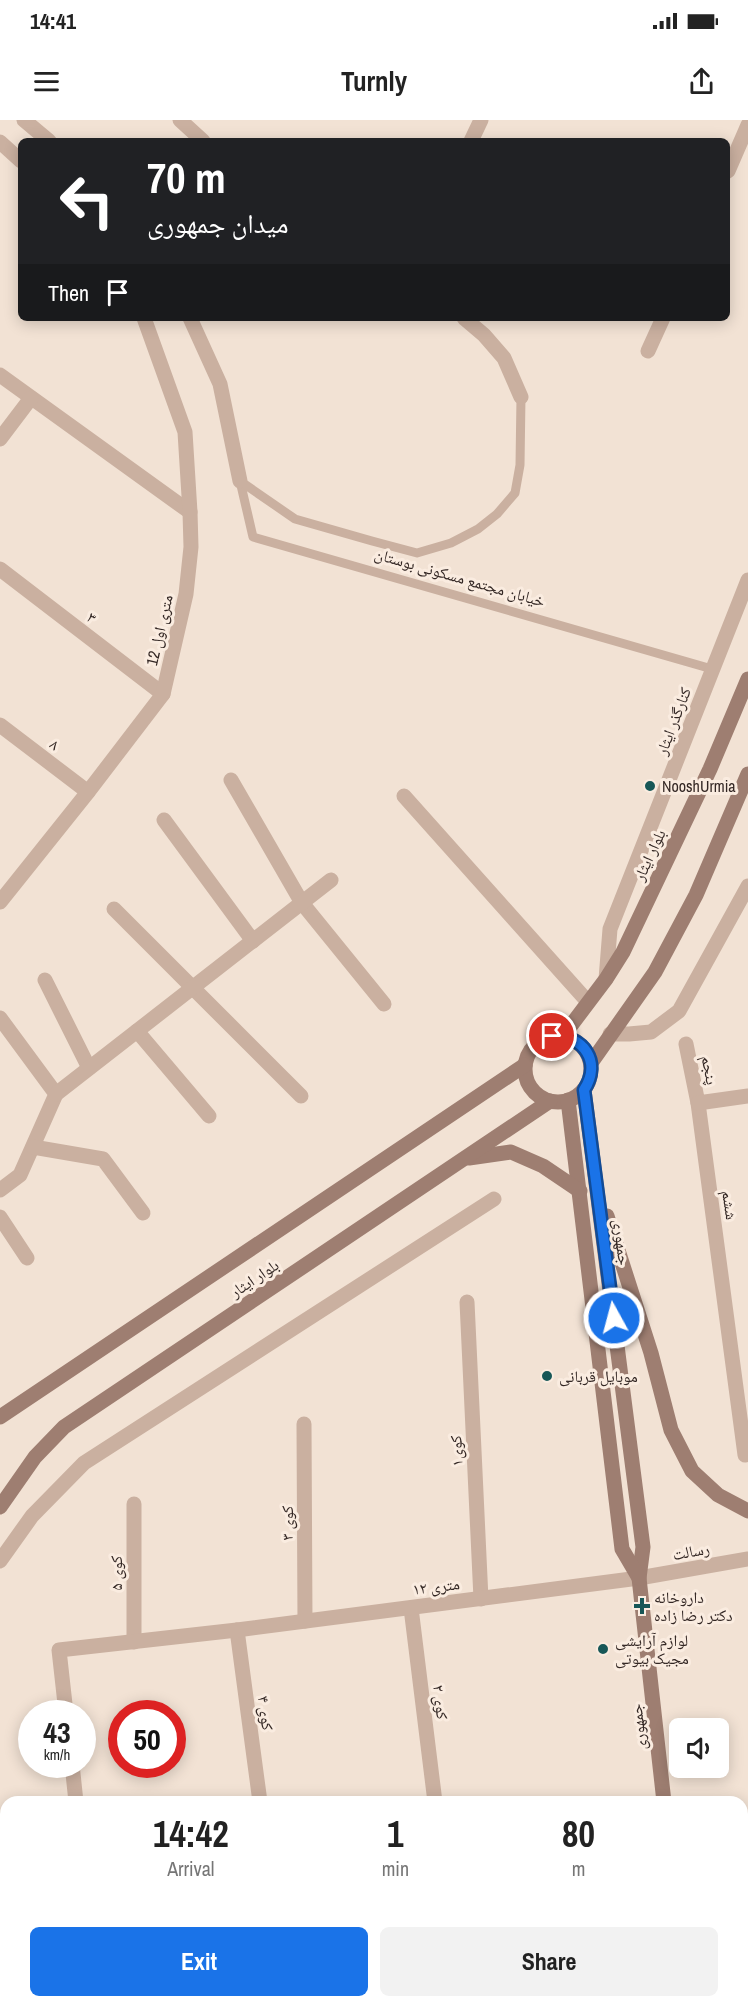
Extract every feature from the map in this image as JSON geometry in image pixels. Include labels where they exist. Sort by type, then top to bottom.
[{"type":"main road","name":"بلوار ایثار","points":[[563,1036],[606,979],[623,952],[710,769],[748,679]]},
{"type":"main road","points":[[591,1063],[584,1048],[578,1042],[563,1036],[552,1036],[534,1046],[528,1055],[525,1065],[526,1075],[534,1091],[550,1101],[568,1100],[584,1090],[589,1082],[591,1063],[660,962],[696,895],[748,774]]},
{"type":"main road","name":"بلوار ایثار","points":[[1,1415],[525,1065]]},
{"type":"main road","name":"جمهوری","points":[[584,1090],[643,1547],[639,1578],[663,1796]]},
{"type":"main road","name":"جمهوری","points":[[568,1100],[622,1549],[639,1578]]},
{"type":"main road","name":"بلوار ایثار","points":[[0,1507],[35,1457],[64,1427],[550,1101]]},
{"type":"main road","points":[[464,1158],[511,1152],[543,1166],[580,1191]]},
{"type":"main road","points":[[596,1180],[651,1353],[670,1430],[692,1471],[718,1496],[748,1511]]},
{"type":"street","points":[[24,120],[45,138]]},
{"type":"street","points":[[180,120],[200,138]]},
{"type":"street","points":[[472,138],[481,120]]},
{"type":"street","points":[[730,166],[748,124]]},
{"type":"street","points":[[0,142],[18,158]]},
{"type":"street","name":"12 متری اول","points":[[0,902],[163,694],[186,594],[191,547],[190,513],[185,432],[145,321]]},
{"type":"street","name":"خیابان مجتمع مسکونی بوستان","points":[[191,321],[220,384],[240,481]]},
{"type":"street","name":"خیابان مجتمع مسکونی بوستان","points":[[468,321],[484,335],[504,358],[521,397]]},
{"type":"street","points":[[648,351],[662,321]]},
{"type":"street","points":[[0,375],[190,513]]},
{"type":"street","points":[[0,439],[32,398]]},
{"type":"street","name":"۳","points":[[0,569],[163,694]]},
{"type":"street","name":"کنارگذر ایثار","points":[[606,979],[610,929],[748,580]]},
{"type":"street","name":"۸","points":[[0,725],[88,792]]},
{"type":"street","points":[[231,780],[302,903],[384,1004]]},
{"type":"street","points":[[404,796],[588,1002]]},
{"type":"street","points":[[164,820],[253,941]]},
{"type":"street","points":[[0,1190],[20,1175],[56,1094],[332,880]]},
{"type":"street","points":[[610,1034],[651,1032],[679,1011],[748,886]]},
{"type":"street","points":[[114,909],[301,1096]]},
{"type":"street","points":[[45,980],[89,1068]]},
{"type":"street","points":[[0,1018],[56,1094]]},
{"type":"street","points":[[137,1031],[209,1116]]},
{"type":"street","name":"پنجم","points":[[686,1044],[698,1103]]},
{"type":"street","points":[[698,1103],[748,1096]]},
{"type":"street","name":"ششم","points":[[698,1103],[745,1455]]},
{"type":"street","points":[[33,1147],[103,1159],[143,1213]]},
{"type":"street","points":[[0,1561],[32,1516],[84,1463],[494,1199]]},
{"type":"street","points":[[0,1217],[27,1258]]},
{"type":"street","name":"کوی۱","points":[[467,1302],[481,1599]]},
{"type":"street","name":"کوی ۳","points":[[304,1424],[305,1621]]},
{"type":"street","name":"کوی ۵","points":[[134,1504],[134,1642]]},
{"type":"street","name":"رسالت","points":[[639,1578],[748,1559]]},
{"type":"street","name":"۱۲ متری","points":[[65,1700],[59,1650],[237,1630],[639,1578]]},
{"type":"street","name":"کوی ۲","points":[[411,1608],[434,1796]]},
{"type":"street","name":"کوی ۴","points":[[237,1630],[259,1796]]},
{"type":"street","points":[[73,1778],[75,1796]]},
{"type":"lane","name":"خیابان مجتمع مسکونی بوستان","points":[[240,481],[295,519],[417,552],[451,543],[478,530],[497,514],[515,493],[520,465],[521,397]]},
{"type":"lane","name":"خیابان مجتمع مسکونی بوستان","points":[[240,481],[253,537],[712,669]]},
{"type":"place","name":"NooshUrmia","points":[[650,786]]},
{"type":"place","name":"موبایل قربانی","points":[[547,1376]]},
{"type":"place","name":"داروخانه دکتر رضا زاده","points":[[642,1606]]},
{"type":"place","name":"لوازم آرایشی مجیک بیوتی","points":[[603,1649]]},
{"type":"route","points":[[552,1036],[563,1036],[578,1042],[584,1048],[591,1063],[589,1082],[584,1090],[614,1318]]}]
